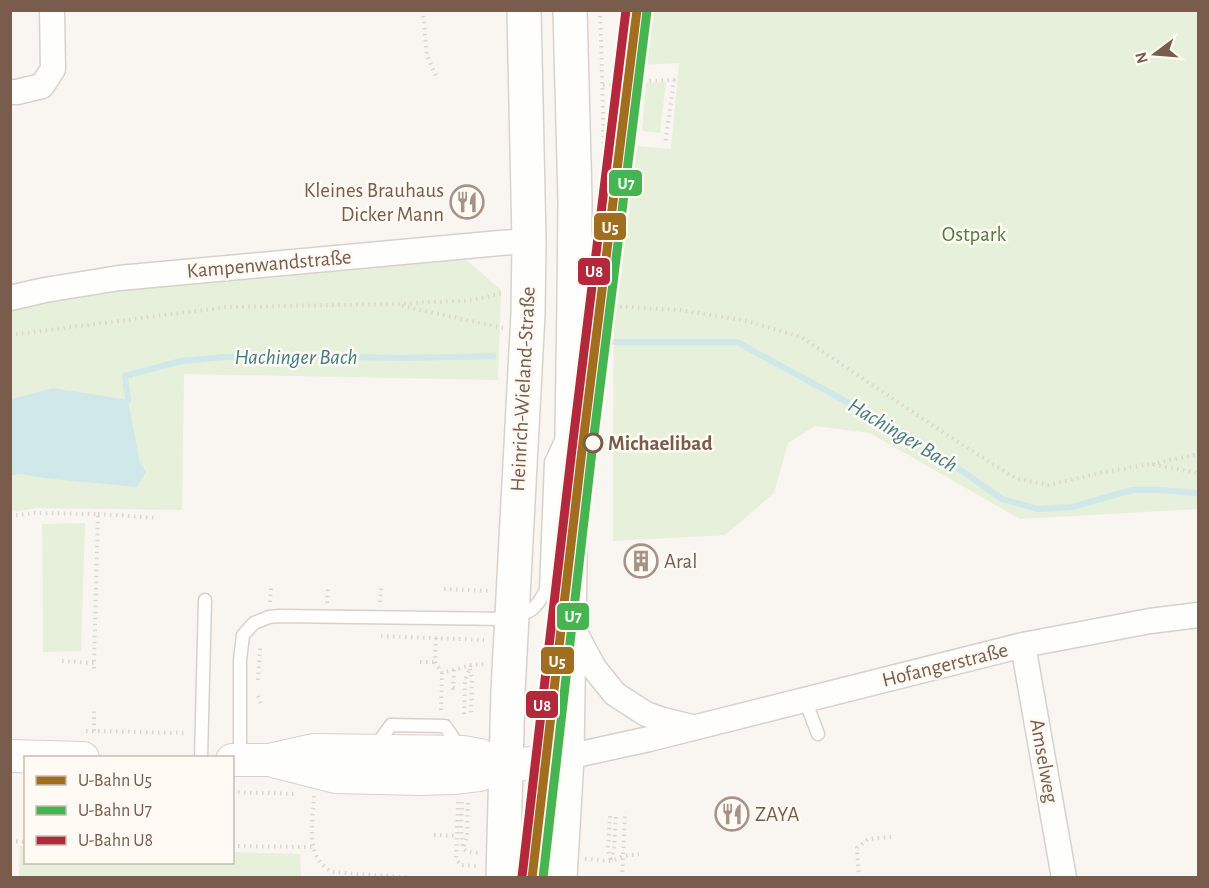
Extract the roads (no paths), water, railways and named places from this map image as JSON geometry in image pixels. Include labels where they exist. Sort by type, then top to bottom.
[{"type":"main road","name":"Heinrich-Wieland-Straße","points":[[491,872],[505,767],[528,314],[529,241],[524,10]]},
{"type":"main road","points":[[570,10],[575,200],[567,757],[572,868]]},
{"type":"street","points":[[10,92],[42,86],[53,69],[52,10]]},
{"type":"street","name":"Kampenwandstraße","points":[[10,298],[119,278],[529,241]]},
{"type":"street","name":"Hofangerstraße","points":[[567,757],[694,728],[1023,645],[1150,621],[1198,615]]},
{"type":"street","name":"Hofangerstraße","points":[[569,620],[594,668],[615,694],[646,714],[694,728]]},
{"type":"street","name":"Amselweg","points":[[1023,645],[1064,878]]},
{"type":"street","points":[[10,756],[86,740]]},
{"type":"street","points":[[247,760],[313,750],[463,752],[480,755],[505,767]]},
{"type":"street","points":[[247,760],[336,777],[453,778],[567,757]]},
{"type":"lane","points":[[247,760],[240,660],[243,635],[254,622],[279,616],[511,619],[527,613],[539,604],[546,590],[551,462],[573,412]]},
{"type":"lane","points":[[201,756],[205,600]]},
{"type":"lane","points":[[805,700],[818,734]]},
{"type":"water","points":[[53,388],[128,400],[140,463],[146,472],[137,487],[19,474],[11,476],[11,399]]},
{"type":"waterway","name":"Hachinger Bach","points":[[609,342],[737,342],[919,441],[1002,499],[1038,509],[1072,507],[1132,490],[1198,493]]},
{"type":"waterway","name":"Hachinger Bach","points":[[128,400],[125,376],[181,361],[224,357],[493,356]]},
{"type":"metro line","name":"U8","points":[[522,877],[626,10]]},
{"type":"metro line","name":"U5","points":[[532,878],[637,10]]},
{"type":"metro line","name":"U7","points":[[543,878],[592,451],[647,11]]},
{"type":"place","name":"Kleines Brauhaus Dicker Mann","points":[[467,202]]},
{"type":"place","name":"Michaelibad","points":[[593,443]]},
{"type":"place","name":"Aral","points":[[641,561]]},
{"type":"place","name":"ZAYA","points":[[732,814]]},
{"type":"park label","name":"Ostpark","points":[[974,234]]}]
